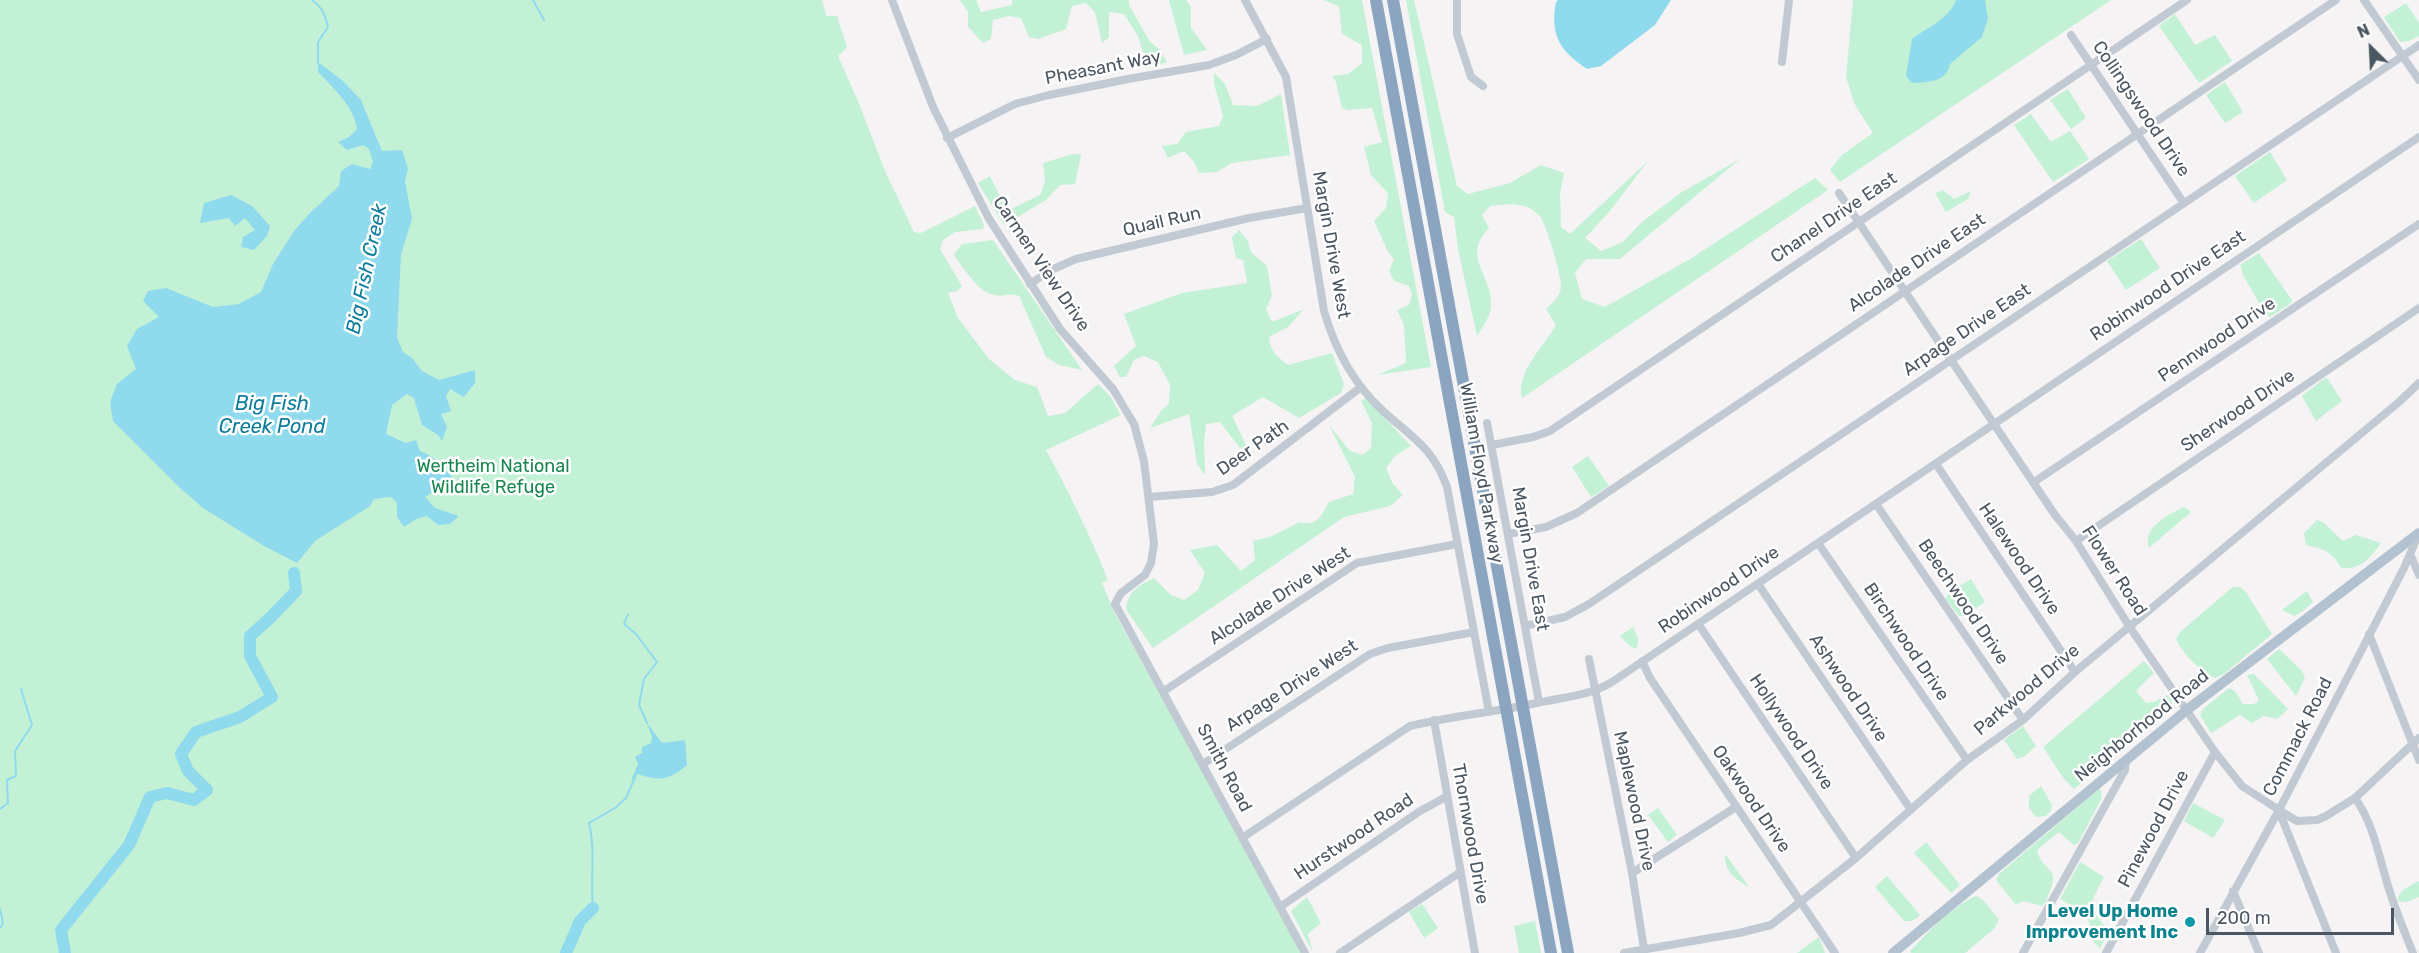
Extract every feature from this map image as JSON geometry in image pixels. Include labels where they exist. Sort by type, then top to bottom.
[{"type":"highway","name":"William Floyd Parkway","points":[[1376,0],[1551,953]]},
{"type":"highway","name":"William Floyd Parkway","points":[[1394,0],[1568,953]]},
{"type":"main road","name":"Neighborhood Road","points":[[1893,953],[2188,710],[2419,533]]},
{"type":"street","name":"Carmen View Drive","points":[[891,0],[926,89],[988,217],[1060,328],[1101,373],[1125,408],[1140,441],[1154,544],[1151,563],[1145,575],[1116,599]]},
{"type":"street","name":"Margin Drive West","points":[[1245,0],[1286,77],[1324,311],[1330,330],[1350,372],[1361,387],[1435,459],[1447,487],[1489,712]]},
{"type":"street","points":[[1457,0],[1457,34],[1471,77],[1483,86]]},
{"type":"street","points":[[1782,62],[1789,0]]},
{"type":"street","name":"Chanel Drive East","points":[[1492,445],[1533,437],[1550,431],[2187,0]]},
{"type":"street","name":"Alcolade Drive East","points":[[1508,534],[1546,527],[1577,513],[2336,0]]},
{"type":"street","points":[[2364,0],[2419,80]]},
{"type":"street","name":"Collingswood Drive","points":[[2071,35],[2184,202]]},
{"type":"street","name":"Pheasant Way","points":[[948,138],[1015,105],[1071,90],[1209,65],[1236,55],[1267,39]]},
{"type":"street","name":"Arpage Drive East","points":[[1525,626],[1565,617],[1589,604],[2419,45]]},
{"type":"street","name":"Robinwood Drive East","points":[[1936,464],[2419,137]]},
{"type":"street","name":"Flower Road","points":[[1839,193],[2076,541],[2129,626],[2215,752],[2242,786],[2297,821],[2318,820],[2355,798],[2416,741]]},
{"type":"street","name":"Quail Run","points":[[1030,284],[1051,270],[1076,259],[1249,218],[1307,208]]},
{"type":"street","name":"Pennwood Drive","points":[[2034,482],[2419,224]]},
{"type":"street","name":"Sherwood Drive","points":[[2076,541],[2419,308]]},
{"type":"street","name":"Parkwood Drive","points":[[1624,953],[1740,933],[1771,925],[1856,858],[1967,760],[2023,720],[2074,672],[2419,383]]},
{"type":"street","name":"Deer Path","points":[[1149,496],[1212,492],[1233,485],[1361,387]]},
{"type":"street","name":"Margin Drive East","points":[[1487,423],[1539,702]]},
{"type":"street","name":"Robinwood Drive","points":[[1242,838],[1410,726],[1434,720],[1507,710],[1594,692],[1699,625],[1936,464]]},
{"type":"street","name":"Halewood Drive","points":[[1936,464],[2074,672]]},
{"type":"street","name":"Beechwood Drive","points":[[1876,504],[2023,720]]},
{"type":"street","name":"Commack Road","points":[[2200,953],[2279,810],[2419,533]]},
{"type":"street","name":"Birchwood Drive","points":[[1818,543],[1967,760]]},
{"type":"street","name":"Alcolade Drive West","points":[[1164,691],[1357,562],[1457,544]]},
{"type":"street","points":[[2410,554],[2419,575]]},
{"type":"street","name":"Ashwood Drive","points":[[1758,584],[1911,810]]},
{"type":"street","name":"Smith Road","points":[[1116,599],[1115,604],[1119,612],[1305,953]]},
{"type":"street","name":"Hollywood Drive","points":[[1699,625],[1856,858]]},
{"type":"street","name":"Arpage Drive West","points":[[1203,764],[1370,654],[1388,648],[1474,632]]},
{"type":"street","points":[[2369,634],[2416,741],[2419,760]]},
{"type":"street","name":"Maplewood Drive","points":[[1589,659],[1632,873],[1644,949]]},
{"type":"street","name":"Oakwood Drive","points":[[1642,661],[1650,678],[1835,953]]},
{"type":"street","name":"Thornwood Drive","points":[[1434,720],[1472,951]]},
{"type":"street","name":"Pinewood Drive","points":[[2106,953],[2215,752]]},
{"type":"street","points":[[2023,953],[2125,770],[2126,760]]},
{"type":"street","name":"Hurstwood Road","points":[[1280,907],[1420,811],[1446,797]]},
{"type":"street","points":[[2355,798],[2367,819],[2397,913],[2413,953]]},
{"type":"street","points":[[1632,873],[1736,807]]},
{"type":"street","points":[[2279,810],[2336,953]]},
{"type":"street","points":[[1340,953],[1459,873]]},
{"type":"street","points":[[2233,891],[2259,953]]},
{"type":"green space","name":"Wertheim National Wildlife Refuge","points":[[0,0],[822,0],[826,16],[837,16],[847,47],[838,56],[885,171],[914,232],[921,233],[975,206],[984,225],[983,229],[955,232],[943,240],[940,249],[962,286],[957,291],[948,293],[958,318],[989,359],[1015,380],[1037,387],[1048,416],[1065,413],[1098,384],[1110,396],[1121,415],[1046,450],[1101,563],[1108,580],[1102,583],[1115,614],[1305,953],[0,953]]},
{"type":"green space","points":[[960,0],[976,0],[981,12],[1012,5],[1012,0],[1129,0],[1129,5],[1150,42],[1159,49],[1167,62],[1148,68],[1138,36],[1124,14],[1109,12],[1109,37],[1102,43],[1095,12],[1086,3],[1072,6],[1066,29],[1038,39],[1029,37],[1021,18],[1009,16],[993,20],[991,39],[983,43],[968,27],[968,12]]},
{"type":"green space","points":[[1169,0],[1186,0],[1191,7],[1191,28],[1207,50],[1184,55]]},
{"type":"green space","points":[[1323,0],[1362,0],[1431,367],[1377,375],[1406,363],[1404,325],[1397,310],[1409,305],[1412,294],[1409,286],[1394,281],[1389,271],[1394,259],[1388,252],[1374,221],[1386,208],[1388,193],[1371,175],[1364,147],[1382,142],[1372,108],[1348,110],[1342,108],[1336,82],[1332,76],[1348,74],[1362,63],[1362,45],[1342,34],[1339,6]]},
{"type":"green space","points":[[1406,0],[1414,0],[1457,186],[1468,194],[1510,183],[1541,165],[1564,173],[1560,193],[1561,227],[1570,234],[1648,161],[1609,212],[1585,238],[1601,251],[1623,242],[1642,222],[1682,192],[1740,159],[1620,259],[1586,259],[1575,273],[1582,299],[1605,307],[1690,259],[1815,178],[1828,190],[1522,398],[1521,388],[1527,369],[1556,325],[1546,309],[1556,299],[1561,289],[1553,249],[1542,220],[1528,207],[1516,204],[1490,206],[1482,215],[1489,228],[1481,238],[1478,258],[1491,296],[1491,307],[1477,336],[1458,249],[1454,217],[1445,212]]},
{"type":"green space","points":[[1853,0],[2111,0],[1840,182],[1830,170],[1842,155],[1873,133],[1854,103],[1846,77]]},
{"type":"green space","points":[[2406,3],[2419,23],[2419,36],[2400,42],[2384,17]]},
{"type":"green space","points":[[2175,14],[2195,45],[2215,35],[2232,61],[2199,83],[2159,26]]},
{"type":"green space","points":[[1214,73],[1225,84],[1233,105],[1257,106],[1281,94],[1290,155],[1232,163],[1217,172],[1199,173],[1194,162],[1184,151],[1168,158],[1162,146],[1177,144],[1186,132],[1219,126],[1223,116],[1214,84]]},
{"type":"green space","points":[[2225,82],[2243,112],[2225,123],[2206,95]]},
{"type":"green space","points":[[2068,89],[2086,118],[2071,129],[2050,100]]},
{"type":"green space","points":[[2031,114],[2051,142],[2070,131],[2089,159],[2053,182],[2014,125]]},
{"type":"green space","points":[[2270,152],[2287,180],[2254,203],[2235,176]]},
{"type":"green space","points":[[1073,154],[1081,155],[1075,184],[1060,185],[1046,200],[1004,225],[978,183],[990,176],[1007,211],[1040,195],[1045,181],[1043,163]]},
{"type":"green space","points":[[1943,190],[1954,199],[1971,191],[1968,199],[1946,212],[1935,193]]},
{"type":"green space","points":[[1239,230],[1248,241],[1251,252],[1267,266],[1272,296],[1266,309],[1272,322],[1304,309],[1288,327],[1269,337],[1275,353],[1288,365],[1332,353],[1344,384],[1341,393],[1299,418],[1263,397],[1232,416],[1249,451],[1240,448],[1220,422],[1206,424],[1205,475],[1197,464],[1189,414],[1150,428],[1169,403],[1170,385],[1158,362],[1144,356],[1134,360],[1126,377],[1120,377],[1114,366],[1136,346],[1124,314],[1182,293],[1247,283],[1243,260],[1236,258],[1232,237]]},
{"type":"green space","points":[[2141,239],[2160,268],[2126,290],[2107,261]]},
{"type":"green space","points":[[993,240],[1082,370],[1059,365],[1046,357],[1019,296],[995,295],[984,290],[969,276],[954,254],[962,244]]},
{"type":"green space","points":[[2259,253],[2292,300],[2290,304],[2270,317],[2266,315],[2243,275],[2240,265]]},
{"type":"green space","points":[[2325,378],[2328,379],[2342,401],[2316,421],[2302,396]]},
{"type":"green space","points":[[1366,398],[1411,446],[1396,455],[1386,468],[1393,484],[1403,495],[1390,506],[1344,517],[1153,648],[1127,611],[1128,600],[1143,583],[1154,578],[1171,595],[1184,600],[1198,590],[1205,573],[1190,550],[1217,545],[1241,571],[1255,560],[1253,541],[1270,537],[1300,522],[1311,523],[1318,519],[1329,502],[1353,494],[1355,477],[1329,425],[1350,451],[1363,455],[1371,448],[1372,423],[1361,401]]},
{"type":"green space","points":[[1588,456],[1609,486],[1591,497],[1572,467]]},
{"type":"green space","points":[[2184,507],[2191,512],[2149,548],[2149,534],[2153,528],[2164,518]]},
{"type":"green space","points":[[2317,520],[2323,522],[2343,541],[2356,535],[2381,543],[2360,565],[2341,568],[2335,558],[2327,552],[2306,545],[2304,533]]},
{"type":"green space","points":[[1971,579],[1985,602],[1964,616],[1959,616],[1946,599],[1949,592]]},
{"type":"green space","points":[[2233,587],[2240,587],[2246,592],[2272,634],[2224,674],[2215,678],[2192,662],[2176,639],[2181,631]]},
{"type":"green space","points":[[2307,591],[2313,602],[2303,611],[2294,616],[2282,610]]},
{"type":"green space","points":[[1633,627],[1638,639],[1637,649],[1630,646],[1620,636]]},
{"type":"green space","points":[[2279,649],[2302,671],[2305,678],[2296,696],[2267,659]]},
{"type":"green space","points":[[2144,661],[2154,673],[2136,691],[2146,703],[2154,702],[2167,695],[2172,698],[2172,710],[2074,789],[2061,775],[2043,747]]},
{"type":"green space","points":[[2254,674],[2288,709],[2277,719],[2264,716],[2252,723],[2240,715],[2211,733],[2200,715],[2203,709],[2229,688],[2235,691],[2243,704],[2254,704],[2259,700],[2247,675]]},
{"type":"green space","points":[[2023,726],[2036,746],[2025,756],[2017,759],[2004,740]]},
{"type":"green space","points":[[2041,786],[2052,805],[2051,811],[2046,816],[2036,817],[2029,808],[2029,796]]},
{"type":"green space","points":[[2100,788],[2102,798],[2078,843],[2074,845],[2059,832],[2037,850],[2053,876],[2047,900],[2042,906],[2023,901],[2016,905],[1996,880],[2000,873]]},
{"type":"green space","points":[[2193,803],[2225,820],[2213,838],[2184,821]]},
{"type":"green space","points":[[1658,808],[1677,835],[1668,842],[1648,815]]},
{"type":"green space","points":[[1926,842],[1960,885],[1951,893],[1914,853]]},
{"type":"green space","points":[[1725,854],[1749,887],[1728,870]]},
{"type":"green space","points":[[2080,862],[2104,877],[2093,900],[2097,917],[2110,931],[2100,948],[2092,940],[2090,923],[2086,916],[2060,899]]},
{"type":"green space","points":[[1887,876],[1920,915],[1911,921],[1904,921],[1875,887]]},
{"type":"green space","points":[[2419,881],[2419,897],[2406,902],[2398,901],[2402,891]]},
{"type":"green space","points":[[1976,896],[1982,899],[1999,919],[1994,929],[1965,953],[1911,953],[1910,951],[1940,920]]},
{"type":"green space","points":[[1307,897],[1321,923],[1308,934],[1313,953],[1291,911]]},
{"type":"green space","points":[[1422,904],[1438,928],[1424,938],[1409,912]]},
{"type":"green space","points":[[1535,921],[1541,953],[1519,953],[1514,926]]},
{"type":"green space","points":[[1819,937],[1825,953],[1797,953]]},
{"type":"water","points":[[1558,0],[1671,0],[1655,25],[1601,66],[1587,69],[1563,48],[1559,41],[1554,24]]},
{"type":"water","points":[[1956,0],[1985,0],[1988,19],[1982,37],[1950,64],[1941,78],[1912,83],[1906,76],[1912,39],[1949,12]]},
{"type":"water","name":"Big Fish Creek Pond","points":[[318,62],[343,81],[361,100],[382,151],[402,150],[408,169],[405,181],[412,219],[401,254],[397,337],[403,352],[412,358],[422,371],[439,380],[475,370],[475,383],[464,397],[450,389],[446,396],[451,411],[441,414],[447,427],[442,441],[438,435],[422,425],[414,398],[407,394],[392,405],[386,434],[406,443],[416,440],[420,451],[436,460],[454,479],[425,497],[435,508],[459,516],[450,524],[438,525],[427,516],[416,519],[404,527],[397,517],[397,503],[391,497],[374,499],[370,506],[315,541],[297,563],[264,546],[203,508],[113,421],[110,402],[117,384],[136,369],[127,346],[137,329],[159,317],[143,301],[148,291],[166,288],[213,307],[239,304],[261,292],[273,264],[294,231],[339,186],[341,171],[352,164],[370,169],[373,162],[369,149],[363,145],[347,150],[338,142],[349,137],[357,129],[355,120],[347,105],[318,72]]},
{"type":"water","points":[[231,195],[252,206],[270,226],[267,236],[254,250],[241,247],[243,237],[255,230],[245,218],[235,226],[229,218],[200,223],[204,203]]},
{"type":"water","points":[[647,723],[662,743],[685,740],[687,765],[664,778],[637,774],[634,777],[634,784],[632,778],[638,764],[635,757],[642,753],[642,747],[651,743],[652,737]]},
{"type":"waterway","name":"Big Fish Creek","points":[[312,0],[323,11],[328,27],[318,42],[318,63]]},
{"type":"waterway","points":[[533,0],[544,20]]},
{"type":"waterway","name":"Big Fish Creek","points":[[65,953],[61,930],[129,845],[150,797],[167,793],[194,800],[207,790],[188,771],[181,754],[196,732],[240,717],[272,697],[250,656],[250,636],[296,591],[294,573]]},
{"type":"waterway","points":[[628,614],[624,624],[636,634],[657,662],[644,679],[639,705],[647,723]]},
{"type":"waterway","points":[[0,809],[8,803],[7,780],[16,776],[15,751],[32,725],[21,689]]},
{"type":"waterway","points":[[593,908],[592,844],[589,823],[615,808],[626,798],[636,775]]},
{"type":"waterway","points":[[566,953],[580,921],[593,908]]},
{"type":"waterway","points":[[0,909],[3,923],[0,928]]},
{"type":"place","name":"Level Up Home Improvement Inc","points":[[2190,922]]}]
